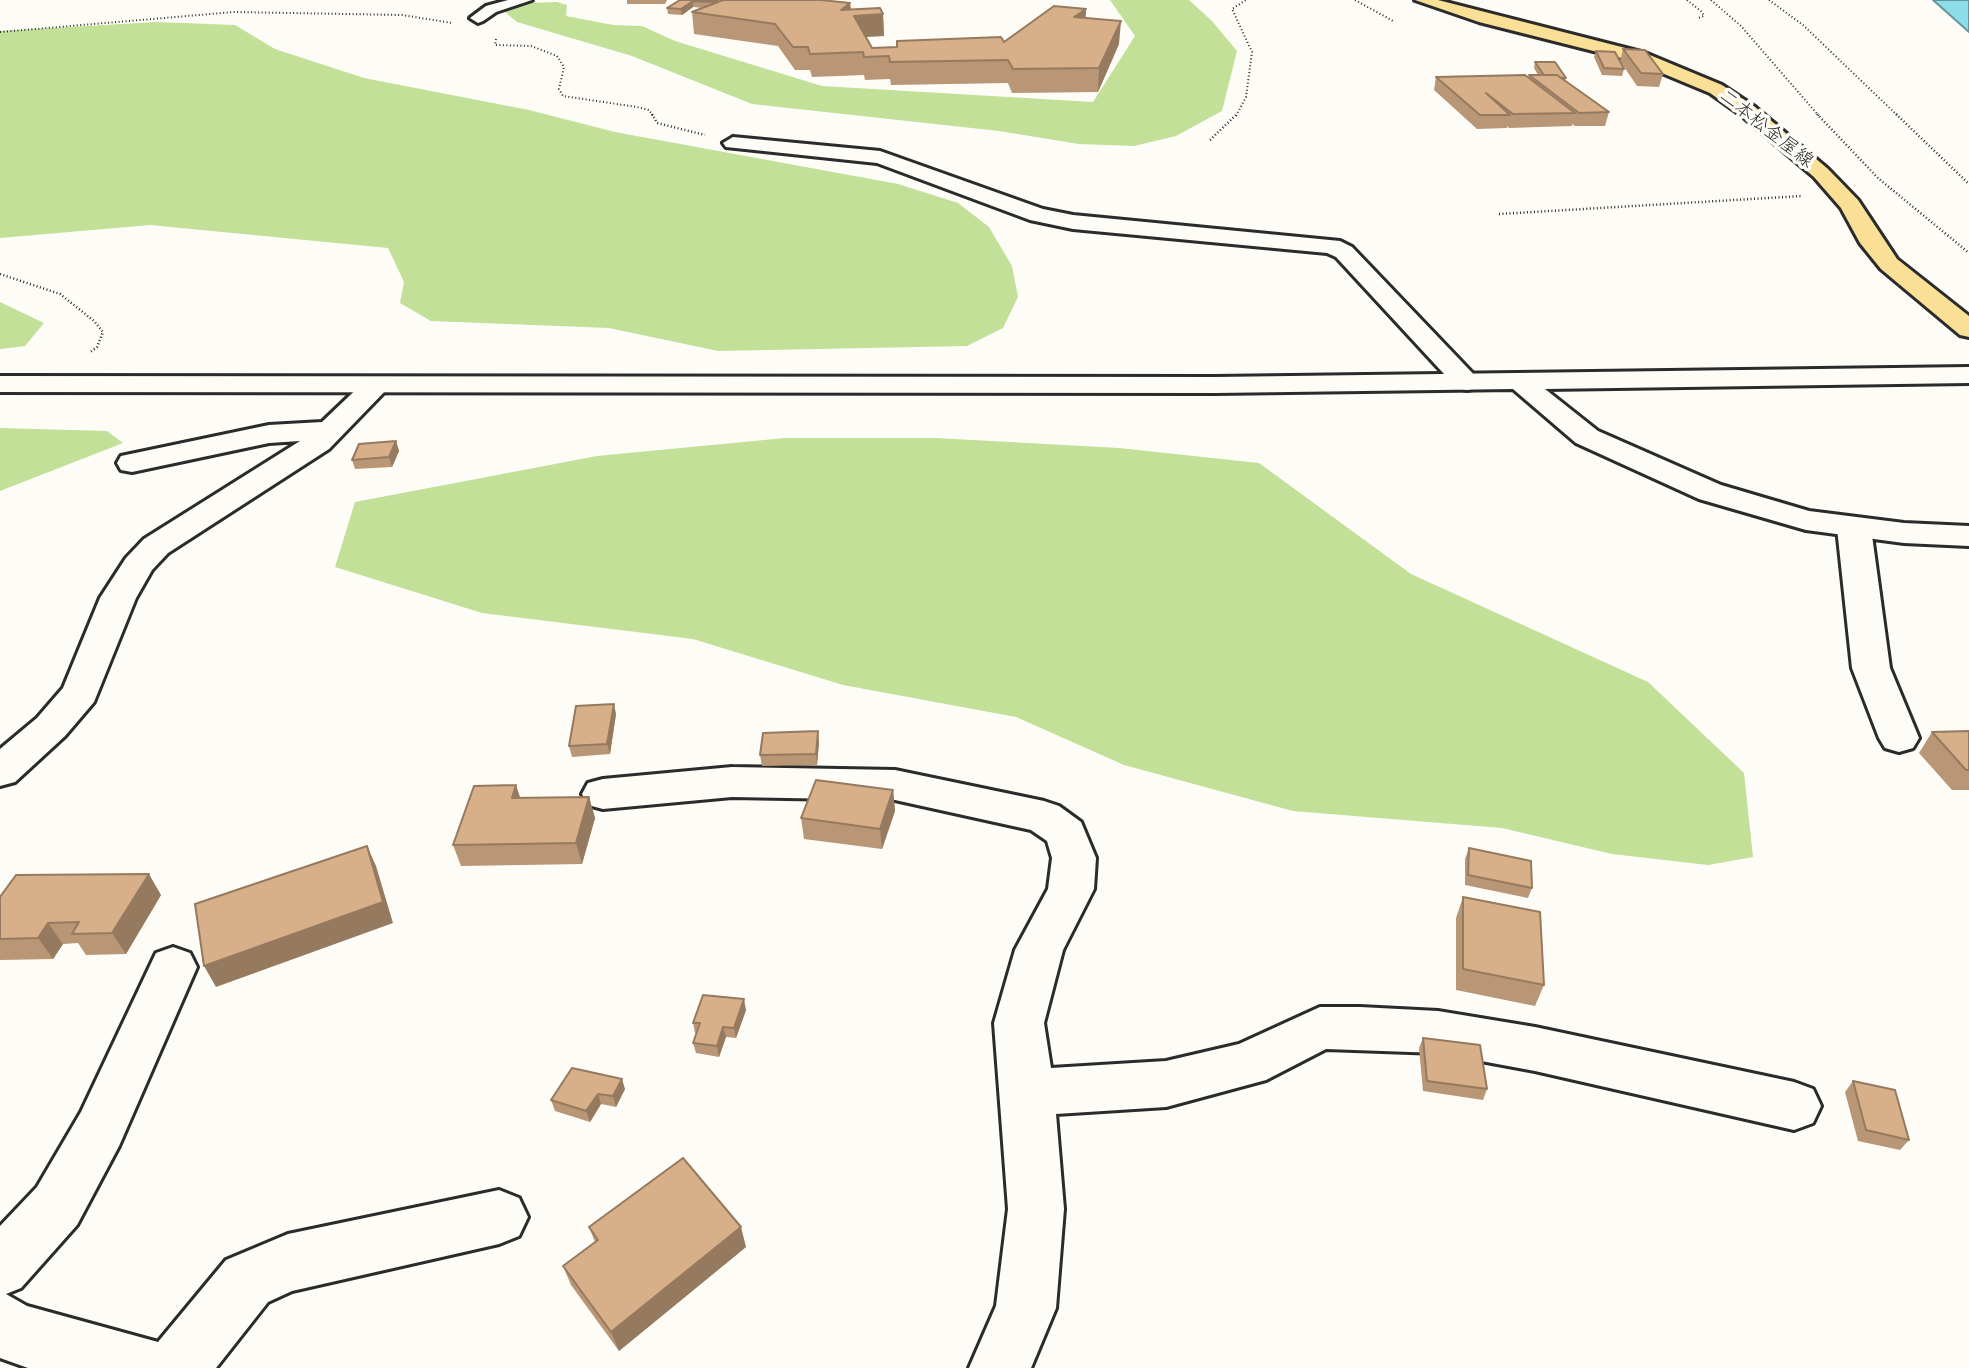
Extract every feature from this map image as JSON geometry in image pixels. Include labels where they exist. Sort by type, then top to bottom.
[{"type":"main road","name":"二本松金屋線","points":[[1422,0],[1483,19],[1620,52],[1699,80],[1748,111],[1793,147],[1842,194],[1872,243],[1889,264],[1969,329]]},
{"type":"street","points":[[474,20],[491,9],[525,0]]},
{"type":"street","points":[[733,143],[810,153],[880,157],[1038,215],[1073,222],[1332,246],[1344,252],[1467,382]]},
{"type":"street","points":[[0,384],[825,405],[1529,389],[1969,375]]},
{"type":"street","points":[[0,402],[1467,382],[1529,389],[1969,394]]},
{"type":"street","points":[[1529,389],[1587,437],[1710,492],[1806,520],[1854,528],[1969,536]]},
{"type":"street","points":[[0,772],[51,727],[80,694],[93,666],[103,629],[118,598],[138,565],[156,546],[318,443],[366,395]]},
{"type":"street","points":[[132,463],[268,434],[329,431]]},
{"type":"street","points":[[1854,528],[1871,668],[1899,738]]},
{"type":"street","points":[[603,794],[732,782],[895,785],[1044,817],[1066,833],[1074,858],[1071,889],[1039,950],[1019,1023],[1036,1209],[1026,1308],[1000,1368]]},
{"type":"street","points":[[0,1268],[57,1206],[100,1129],[173,967]]},
{"type":"street","points":[[1027,1093],[1166,1084],[1248,1064],[1320,1028],[1360,1028],[1438,1032],[1535,1049],[1794,1106]]},
{"type":"street","points":[[177,1368],[247,1281],[288,1263],[499,1217]]},
{"type":"street","points":[[0,1322],[8,1331],[97,1359],[145,1368]]},
{"type":"path","points":[[1210,141],[1235,119],[1247,97],[1252,52],[1232,9],[1237,3],[1246,0]]},
{"type":"path","points":[[1355,0],[1393,21]]},
{"type":"path","points":[[1687,0],[1702,12],[1704,16],[1698,18]]},
{"type":"path","points":[[1711,0],[1741,26],[1849,150],[1878,178],[1969,253]]},
{"type":"path","points":[[1769,0],[1803,25],[1969,184]]},
{"type":"path","points":[[0,32],[234,12],[402,15],[451,23],[474,20],[497,34],[495,45],[531,46],[557,56],[564,67],[559,89],[564,96],[649,110],[657,123],[733,143]]},
{"type":"path","points":[[1499,214],[1842,194]]},
{"type":"path","points":[[0,274],[60,295],[94,321],[103,332],[97,346],[49,384]]},
{"type":"green space","points":[[1110,0],[1189,0],[1212,21],[1237,51],[1222,111],[1176,136],[1134,146],[1079,144],[999,131],[752,104],[632,56],[517,22],[505,12],[527,3],[557,2],[567,5],[566,16],[613,25],[642,26],[675,41],[822,86],[1093,102],[1135,36]]},
{"type":"green space","points":[[156,22],[235,25],[275,49],[364,78],[529,110],[615,132],[898,184],[958,203],[989,227],[1012,266],[1018,297],[1003,328],[967,346],[718,351],[609,328],[431,321],[400,303],[404,282],[388,248],[150,225],[0,238],[0,31]]},
{"type":"green space","points":[[0,302],[44,323],[25,346],[0,349]]},
{"type":"green space","points":[[0,428],[107,431],[123,443],[0,491]]},
{"type":"green space","points":[[785,438],[936,438],[1119,448],[1259,463],[1411,574],[1648,682],[1744,773],[1753,857],[1708,865],[1612,854],[1502,828],[1293,811],[1124,765],[1016,717],[843,685],[693,639],[482,613],[335,567],[355,502],[597,456]]},
{"type":"water","points":[[1933,0],[1969,0],[1969,32]]},
{"type":"building","points":[[680,0],[718,0],[693,1],[681,9],[667,8]]},
{"type":"building","points":[[723,0],[821,0],[850,3],[841,10],[880,8],[883,14],[854,16],[872,48],[897,47],[897,41],[1001,37],[1004,42],[1054,6],[1086,9],[1074,17],[1121,21],[1099,68],[1013,69],[1008,60],[890,62],[889,56],[864,57],[863,52],[810,54],[808,47],[793,47],[775,24],[692,12]]},
{"type":"building","points":[[1623,49],[1645,50],[1663,74],[1641,73]]},
{"type":"building","points":[[1596,51],[1615,52],[1624,69],[1604,68]]},
{"type":"building","points":[[1535,62],[1555,62],[1566,78],[1544,75]]},
{"type":"building","points":[[1525,75],[1575,113],[1513,114],[1486,93],[1510,115],[1480,115],[1436,77]]},
{"type":"building","points":[[1529,75],[1557,75],[1609,112],[1579,113]]},
{"type":"building","points":[[396,441],[389,457],[352,460],[359,444]]},
{"type":"building","points":[[614,704],[607,744],[569,746],[576,706]]},
{"type":"building","points":[[818,731],[816,754],[760,755],[763,733]]},
{"type":"building","points":[[1969,731],[1969,770],[1966,770],[1932,732]]},
{"type":"building","points":[[816,780],[893,790],[880,829],[801,818]]},
{"type":"building","points":[[516,785],[512,798],[589,797],[576,843],[453,845],[474,786]]},
{"type":"building","points":[[367,846],[383,902],[204,966],[195,904]]},
{"type":"building","points":[[1469,848],[1531,861],[1532,888],[1468,875]]},
{"type":"building","points":[[149,874],[112,933],[72,934],[79,922],[48,923],[38,938],[0,939],[0,897],[16,875]]},
{"type":"building","points":[[1463,897],[1540,912],[1544,985],[1463,969]]},
{"type":"building","points":[[703,995],[744,999],[734,1028],[723,1027],[717,1046],[693,1043],[700,1023],[693,1023]]},
{"type":"building","points":[[1423,1038],[1480,1045],[1487,1089],[1427,1081]]},
{"type":"building","points":[[572,1068],[622,1079],[613,1096],[598,1094],[586,1111],[551,1100]]},
{"type":"building","points":[[1853,1081],[1895,1090],[1909,1140],[1866,1130]]},
{"type":"building","points":[[683,1158],[741,1227],[611,1332],[563,1266],[598,1240],[589,1227]]}]
